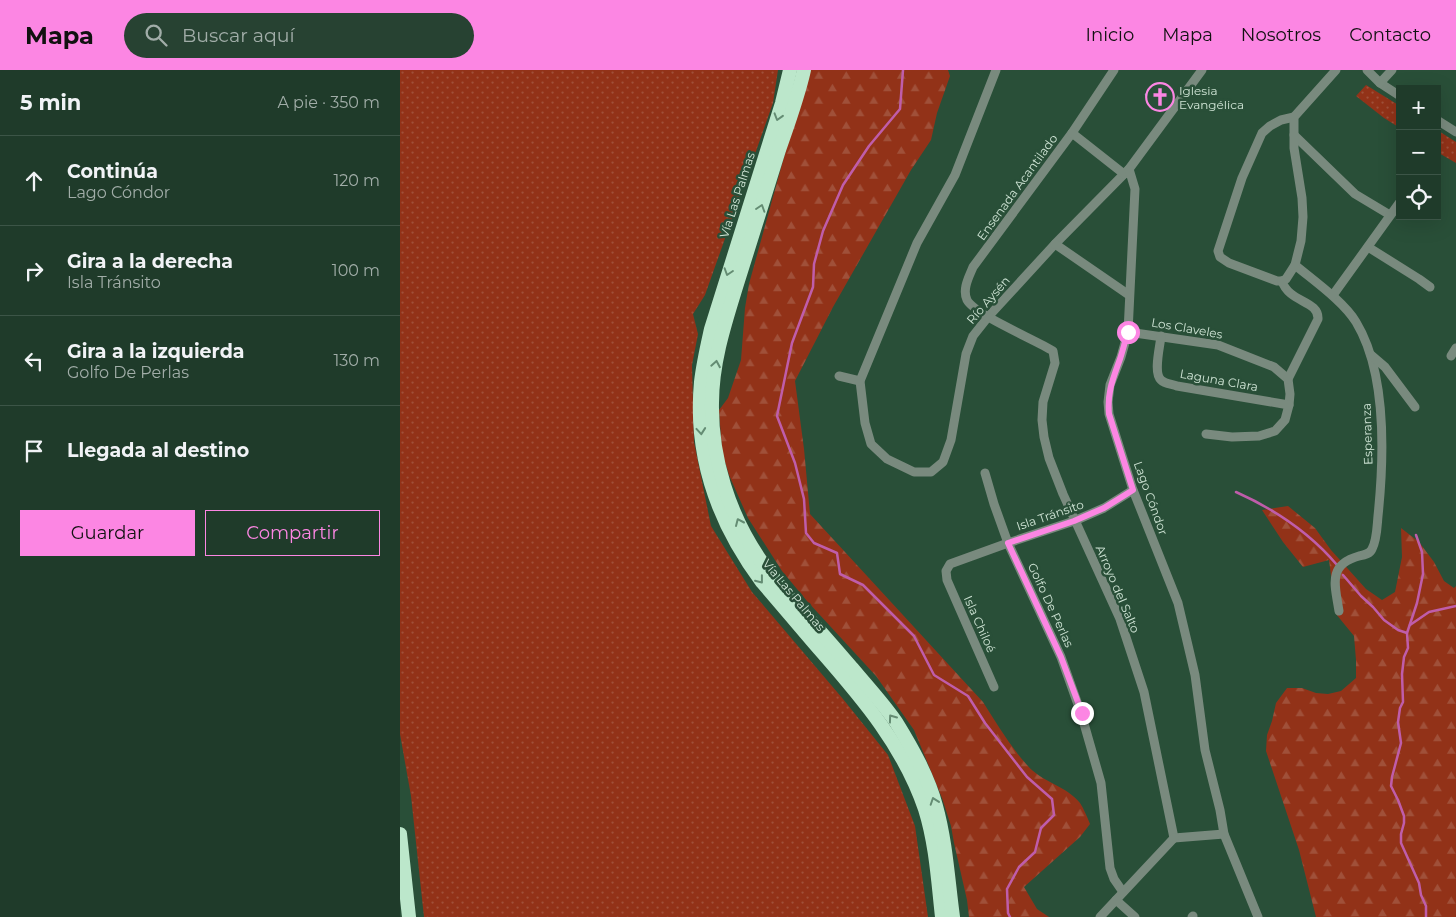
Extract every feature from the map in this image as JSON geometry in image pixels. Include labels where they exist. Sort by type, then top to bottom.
[{"type":"highway","name":"Vía Las Palmas","points":[[790,70],[760,176],[709,316],[700,402],[700,421],[705,458],[720,512],[743,556],[762,582],[849,683],[882,725],[901,754],[918,791],[930,829],[937,867],[942,917]]},
{"type":"highway","name":"Vía Las Palmas","points":[[804,70],[719,346],[715,364],[712,400],[713,437],[716,455],[720,474],[733,509],[743,531],[761,561],[894,719],[917,760],[936,804],[953,917]]},
{"type":"highway","points":[[400,834],[409,917]]},
{"type":"highway","points":[[949,883],[957,917]]},
{"type":"street","name":"Río Aysén","points":[[996,70],[954,175],[917,243],[860,381],[865,423],[871,444],[887,459],[914,472],[931,472],[943,462],[951,440],[966,354],[973,336],[1055,244],[1127,171],[1202,70]]},
{"type":"street","name":"Ensenada Acantilado","points":[[988,317],[971,306],[966,299],[967,281],[973,267],[1072,133],[1114,70]]},
{"type":"street","points":[[1294,117],[1294,148],[1302,198],[1301,241],[1295,265],[1286,279],[1277,281],[1229,263],[1220,257],[1218,251],[1242,178],[1262,133],[1270,126],[1294,117],[1336,70]]},
{"type":"street","points":[[1367,70],[1380,83],[1396,93]]},
{"type":"street","points":[[1380,83],[1392,70]]},
{"type":"street","points":[[1441,123],[1456,132]]},
{"type":"street","points":[[1294,132],[1355,194],[1390,215]]},
{"type":"street","points":[[1072,133],[1127,171]]},
{"type":"street","name":"Lago Cóndor","points":[[1127,171],[1135,189],[1128,332],[1110,385],[1109,414],[1133,490],[1178,603],[1195,675],[1205,750],[1224,834],[1258,917]]},
{"type":"street","points":[[1333,295],[1396,207]]},
{"type":"street","points":[[1055,244],[1129,295]]},
{"type":"street","points":[[1368,247],[1430,287]]},
{"type":"street","name":"Esperanza","points":[[1295,265],[1333,295],[1356,320],[1372,355],[1381,416],[1379,506],[1375,540],[1372,550],[1368,554],[1350,559],[1336,573],[1339,611]]},
{"type":"street","points":[[1206,434],[1232,437],[1259,436],[1275,431],[1285,420],[1290,404],[1288,379],[1318,319],[1318,313],[1314,308],[1289,294],[1284,288],[1282,281]]},
{"type":"street","name":"Arroyo del Salto","points":[[988,317],[1053,351],[1055,363],[1043,402],[1042,420],[1044,437],[1059,485],[1074,521],[1120,619],[1144,692],[1174,838]]},
{"type":"street","name":"Los Claveles","points":[[1128,332],[1218,345],[1274,366],[1288,379]]},
{"type":"street","name":"Laguna Clara","points":[[1161,336],[1156,372],[1160,379],[1166,383],[1290,404]]},
{"type":"street","points":[[1372,355],[1385,366],[1415,407]]},
{"type":"street","points":[[839,376],[860,381]]},
{"type":"street","name":"Golfo De Perlas","points":[[985,473],[1008,543],[1061,657],[1082,713],[1101,783],[1110,868],[1114,879],[1124,892]]},
{"type":"street","name":"Isla Tránsito","points":[[946,571],[950,564],[1074,521],[1104,508],[1133,490]]},
{"type":"street","name":"Isla Chiloé","points":[[946,571],[947,580],[994,687]]},
{"type":"street","points":[[1100,917],[1174,838],[1224,834]]},
{"type":"street","points":[[1116,900],[1135,917]]},
{"type":"green space","points":[[400,70],[778,70],[773,103],[705,295],[693,314],[698,334],[692,365],[694,442],[711,526],[752,592],[888,755],[915,826],[928,917],[424,917],[411,796],[400,734]]},
{"type":"green space","points":[[808,70],[948,70],[950,76],[937,113],[931,140],[911,170],[833,307],[795,381],[810,514],[983,702],[1009,743],[1027,765],[1039,776],[1075,797],[1080,803],[1090,824],[1080,837],[1024,887],[1037,909],[1049,917],[969,917],[951,826],[942,798],[914,730],[876,676],[782,571],[748,518],[729,475],[722,452],[719,410],[728,398],[741,360],[749,284]]},
{"type":"green space","points":[[1366,85],[1396,104],[1396,126],[1384,118],[1356,96]]},
{"type":"green space","points":[[1441,133],[1456,142],[1456,163],[1441,154]]},
{"type":"green space","points":[[1288,506],[1315,528],[1331,550],[1366,589],[1382,600],[1395,592],[1402,557],[1401,528],[1419,542],[1434,562],[1444,581],[1454,588],[1456,586],[1456,917],[1316,917],[1299,850],[1266,751],[1267,735],[1276,703],[1287,688],[1302,688],[1316,693],[1328,694],[1341,691],[1356,678],[1356,660],[1354,636],[1336,614],[1329,560],[1303,567],[1283,542],[1262,510]]},
{"type":"building","name":"Iglesia Evangélica","points":[[1153,84],[1173,99],[1165,109],[1145,95]]},
{"type":"waterway","points":[[903,70],[900,109],[869,146],[843,185],[823,231],[814,264],[813,287],[792,343],[777,416],[795,463],[804,499],[806,533],[814,543],[837,553],[840,574],[863,585],[914,636],[934,675],[968,696],[985,723],[1027,777],[1052,799],[1054,815],[1041,828],[1035,852],[1019,867],[1007,889],[1008,913],[1010,917]]},
{"type":"waterway","points":[[1236,492],[1264,506],[1291,523],[1315,542],[1337,565]]},
{"type":"waterway","points":[[1416,535],[1422,552],[1423,574],[1417,603],[1407,633],[1408,648],[1404,657],[1402,674],[1403,702],[1398,722],[1401,743],[1391,786],[1404,816],[1401,843],[1419,883],[1421,895],[1426,906],[1426,917]]},
{"type":"waterway","points":[[1343,575],[1384,620],[1398,630],[1407,633]]},
{"type":"waterway","points":[[1410,625],[1429,612],[1456,606]]},
{"type":"place","name":"Iglesia Evangélica","points":[[1160,97]]},
{"type":"route","points":[[1082,713],[1061,657],[1008,543],[1074,521],[1104,508],[1133,490],[1109,414],[1108,402],[1110,385],[1128,332]]}]
